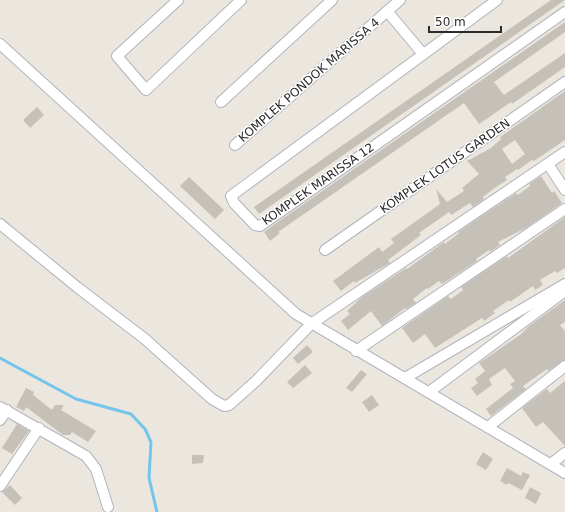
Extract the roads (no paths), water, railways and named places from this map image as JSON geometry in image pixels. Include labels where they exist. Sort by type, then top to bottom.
[{"type":"street","points":[[178,0],[117,56],[146,90],[241,0]]},
{"type":"street","points":[[221,102],[332,0]]},
{"type":"street","name":"KOMPLEK PONDOK MARISSA 4","points":[[236,145],[400,0]]},
{"type":"street","name":"KOMPLEK MARISSA 12","points":[[497,0],[231,196],[234,203],[255,225],[260,226],[565,12]]},
{"type":"street","points":[[387,11],[423,54]]},
{"type":"street","points":[[2,51],[283,304],[311,324],[429,392],[565,474]]},
{"type":"street","name":"KOMPLEK LOTUS GARDEN","points":[[325,250],[565,82]]},
{"type":"street","points":[[0,224],[77,287],[145,339],[212,399],[224,406],[229,404],[256,381],[311,324],[429,242],[565,152]]},
{"type":"street","points":[[548,164],[565,190]]},
{"type":"street","points":[[356,351],[565,209]]},
{"type":"street","points":[[405,378],[565,284]]},
{"type":"street","points":[[429,392],[565,291]]},
{"type":"street","points":[[488,427],[565,366]]},
{"type":"street","points":[[0,420],[4,408],[86,456],[96,469],[108,507]]},
{"type":"street","points":[[0,486],[39,428]]},
{"type":"street","points":[[550,464],[565,453]]},
{"type":"waterway","points":[[0,358],[76,399],[131,414],[145,429],[151,442],[149,478],[157,512]]}]
